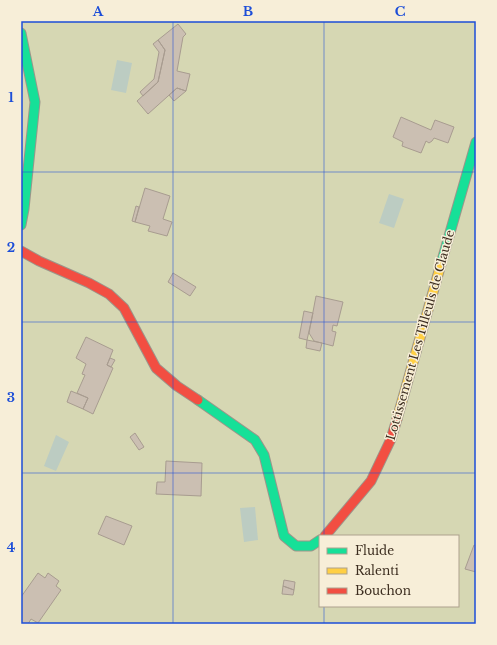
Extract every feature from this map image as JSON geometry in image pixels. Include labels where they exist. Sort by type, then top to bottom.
[{"type":"street","points":[[21,33],[35,102],[21,225]]},
{"type":"street","name":"Lottissement Les Tilleuls de Claude","points":[[326,535],[371,481],[391,439],[476,142]]},
{"type":"street","points":[[21,251],[39,261],[89,283],[109,294],[119,303],[124,308],[156,368],[177,386],[255,440],[264,455],[284,536],[296,546],[311,546],[319,541]]},
{"type":"green space","points":[[21,21],[476,21],[476,624],[21,624]]},
{"type":"shaded area","points":[[117,60],[132,63],[126,93],[111,90]]},
{"type":"shaded area","points":[[389,194],[404,199],[394,228],[379,223]]},
{"type":"shaded area","points":[[56,435],[69,442],[56,471],[44,466]]},
{"type":"shaded area","points":[[255,507],[258,540],[244,542],[240,508]]},
{"type":"building","points":[[178,24],[186,34],[183,37],[177,71],[190,74],[186,91],[177,88],[148,114],[137,101],[158,82],[165,50],[158,40]]},
{"type":"building","points":[[158,40],[165,50],[158,82],[143,96],[140,92],[154,79],[159,52],[153,44]]},
{"type":"building","points":[[177,88],[186,91],[174,101],[169,95]]},
{"type":"building","points":[[401,117],[431,130],[435,120],[454,127],[448,143],[434,138],[429,143],[426,141],[421,153],[402,146],[403,142],[393,137]]},
{"type":"building","points":[[145,188],[170,196],[163,219],[172,222],[167,236],[148,231],[150,226],[135,222]]},
{"type":"building","points":[[136,206],[139,207],[135,222],[132,221]]},
{"type":"building","points":[[173,273],[196,287],[190,296],[168,282]]},
{"type":"building","points":[[316,296],[343,302],[337,326],[333,325],[332,331],[336,332],[333,346],[314,341],[309,333]]},
{"type":"building","points":[[304,311],[313,313],[307,340],[299,338]]},
{"type":"building","points":[[86,337],[113,350],[107,365],[113,368],[93,414],[83,409],[88,398],[77,393],[85,375],[82,374],[86,364],[76,358]]},
{"type":"building","points":[[307,340],[322,343],[320,351],[306,348]]},
{"type":"building","points":[[110,358],[115,360],[111,367],[107,365]]},
{"type":"building","points":[[71,391],[88,398],[83,409],[67,402]]},
{"type":"building","points":[[135,433],[144,447],[139,450],[130,437]]},
{"type":"building","points":[[166,461],[202,463],[201,496],[156,494],[157,482],[165,482]]},
{"type":"building","points":[[106,516],[132,526],[124,545],[98,534]]},
{"type":"building","points":[[474,545],[476,546],[476,572],[465,569]]},
{"type":"building","points":[[38,573],[45,578],[48,573],[59,581],[56,586],[61,590],[38,623],[31,619],[28,624],[21,624],[21,597]]},
{"type":"building","points":[[284,580],[295,582],[294,590],[283,586]]},
{"type":"building","points":[[283,586],[294,590],[293,595],[282,594]]},
{"type":"traffic: fast","points":[[21,33],[35,102],[21,225]]},
{"type":"traffic: fast","points":[[441,264],[476,142]]},
{"type":"traffic: fast","points":[[198,400],[255,440],[264,455],[284,536],[296,546],[311,546],[319,541]]},
{"type":"traffic: slow","points":[[397,419],[441,264]]},
{"type":"traffic: jam","points":[[21,251],[109,294],[124,308],[156,368],[177,386],[198,400]]},
{"type":"traffic: jam","points":[[326,535],[371,481],[391,439],[397,419]]}]
